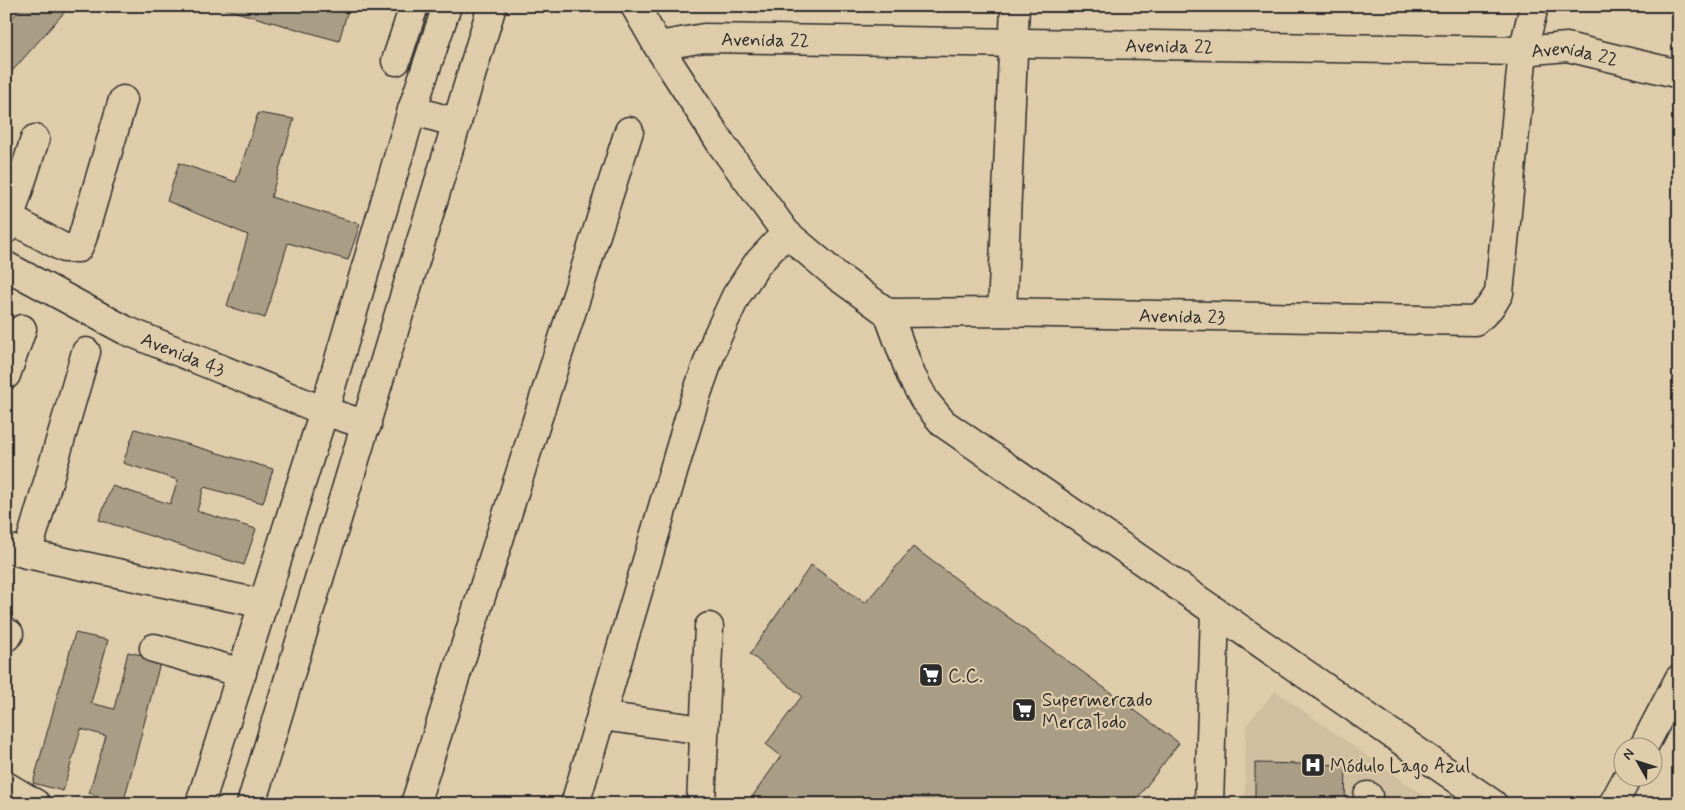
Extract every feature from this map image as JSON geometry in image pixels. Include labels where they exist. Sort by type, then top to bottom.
[{"type":"street","points":[[200,804],[324,411],[412,110],[447,6]]},
{"type":"street","points":[[251,804],[492,6]]},
{"type":"street","points":[[635,6],[658,46],[722,145],[786,233],[837,276],[888,313],[911,375],[925,401],[943,423],[1494,804]]},
{"type":"street","points":[[1002,312],[1015,6]]},
{"type":"street","points":[[1523,51],[1534,6]]},
{"type":"street","points":[[396,61],[410,17],[438,35]]},
{"type":"street","name":"Avenida 22","points":[[658,46],[704,38],[1523,51],[1567,47],[1679,74]]},
{"type":"street","name":"Avenida 23","points":[[888,313],[1002,312],[1475,321],[1486,313],[1499,293],[1523,51]]},
{"type":"street","points":[[35,139],[8,223],[64,248],[78,248],[123,100]]},
{"type":"street","points":[[412,110],[458,123]]},
{"type":"street","points":[[415,804],[629,130]]},
{"type":"street","points":[[576,804],[693,405],[716,339],[736,296],[757,264],[786,233]]},
{"type":"street","name":"Avenida 43","points":[[6,266],[125,330],[324,411],[367,425]]},
{"type":"street","points":[[6,375],[22,329]]},
{"type":"street","points":[[86,352],[17,551],[264,604]]},
{"type":"street","points":[[1209,804],[1215,612]]},
{"type":"street","points":[[701,804],[709,627]]},
{"type":"street","points":[[154,648],[242,673]]},
{"type":"street","points":[[1648,738],[1679,679]]},
{"type":"street","points":[[601,716],[704,730]]},
{"type":"street","points":[[6,786],[36,804]]},
{"type":"street","points":[[1613,804],[1622,788]]},
{"type":"shaded area","name":"Módulo Lago Azul","points":[[1275,691],[1436,804],[1245,804],[1246,726]]},
{"type":"building","points":[[23,6],[69,7],[6,78],[6,25]]},
{"type":"building","points":[[215,6],[349,6],[339,41]]},
{"type":"building","points":[[258,113],[294,119],[271,197],[360,224],[348,260],[288,243],[265,318],[227,306],[248,235],[167,201],[179,163],[236,182]]},
{"type":"building","points":[[135,429],[273,469],[263,503],[204,487],[197,511],[256,529],[244,565],[99,520],[112,486],[170,504],[178,480],[123,463]]},
{"type":"building","name":"C.C.","points":[[913,547],[1179,743],[1133,804],[747,804],[781,756],[766,744],[802,696],[750,654],[811,565],[865,603]]},
{"type":"building","points":[[75,633],[108,640],[91,703],[114,709],[128,652],[161,659],[123,804],[89,793],[106,736],[81,729],[63,791],[33,783]]},
{"type":"building","points":[[1255,763],[1346,765],[1345,804],[1255,804]]},
{"type":"place","name":"C.C.","points":[[931,675]]},
{"type":"place","name":"Supermercado MercaTodo","points":[[1024,710]]},
{"type":"place","name":"Módulo Lago Azul","points":[[1313,765]]}]
